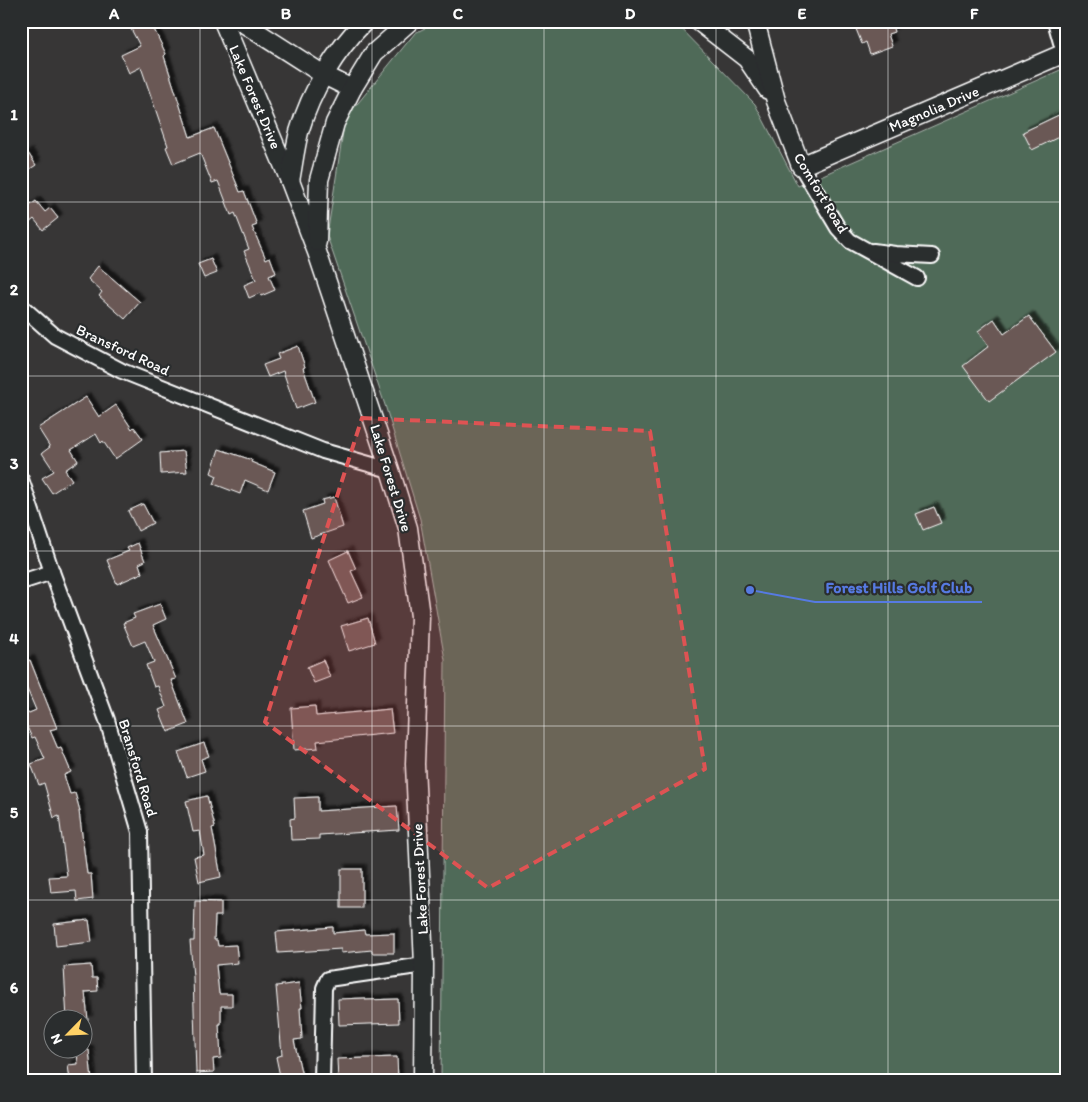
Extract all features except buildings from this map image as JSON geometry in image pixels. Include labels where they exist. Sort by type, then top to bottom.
[{"type":"street","name":"Lake Forest Drive","points":[[223,21],[290,181],[317,252],[408,528],[420,616],[415,764],[424,965],[423,1081]]},
{"type":"street","points":[[240,21],[324,75],[352,89]]},
{"type":"street","points":[[290,181],[299,133],[310,102],[324,75],[351,36],[365,21]]},
{"type":"street","points":[[317,252],[319,180],[335,123],[352,89],[374,53],[410,21]]},
{"type":"street","name":"Comfort Road","points":[[698,21],[748,59],[776,102]]},
{"type":"street","name":"Comfort Road","points":[[744,21],[757,28],[776,102],[801,166],[838,228],[850,241],[860,248],[917,278]]},
{"type":"street","points":[[1055,21],[1066,53]]},
{"type":"street","name":"Magnolia Drive","points":[[801,166],[1066,53]]},
{"type":"street","points":[[860,248],[895,254],[932,256]]},
{"type":"street","name":"Bransford Road","points":[[21,306],[55,336],[122,371],[323,451],[390,470]]},
{"type":"street","name":"Bransford Road","points":[[21,480],[52,572],[107,720],[140,832],[144,1081]]},
{"type":"street","points":[[21,582],[52,572]]},
{"type":"street","points":[[322,1081],[324,988],[328,978],[424,965]]},
{"type":"highlighted area","points":[[362,418],[650,431],[705,769],[488,888],[265,722]]},
{"type":"green space","points":[[439,21],[674,21],[755,104],[798,186],[1067,67],[1067,1081],[441,1081],[445,660],[420,519],[385,405],[327,236],[345,119],[415,33]]},
{"type":"place","name":"Forest Hills Golf Club","points":[[750,590]]}]
